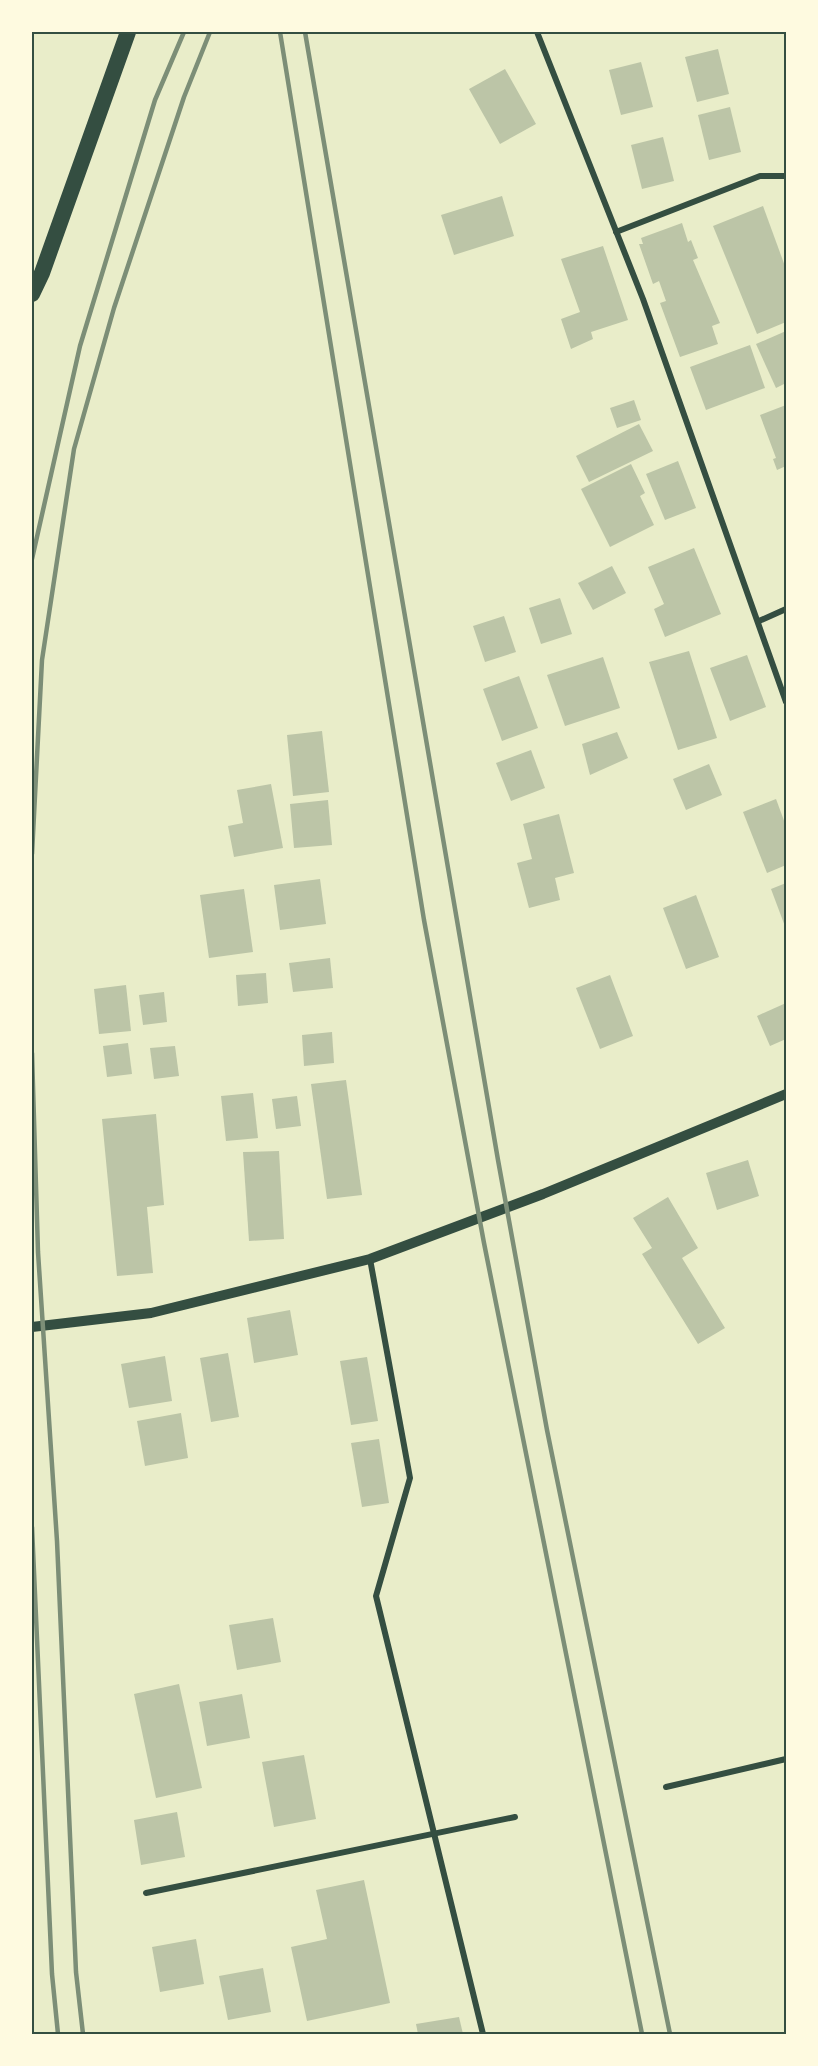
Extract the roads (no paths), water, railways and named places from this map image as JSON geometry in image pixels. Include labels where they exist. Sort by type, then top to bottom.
[{"type":"highway","points":[[32,294],[42,273],[128,32]]},
{"type":"street","points":[[537,32],[616,232],[759,621],[786,702]]},
{"type":"street","points":[[616,232],[760,176],[786,176]]},
{"type":"street","points":[[759,621],[786,609]]},
{"type":"street","points":[[32,1327],[151,1313],[370,1259],[543,1194],[786,1094]]},
{"type":"street","points":[[370,1259],[410,1478],[376,1596],[483,2034]]},
{"type":"street","points":[[666,1786],[786,1759]]},
{"type":"street","points":[[146,1893],[515,1816]]},
{"type":"railway","points":[[32,559],[80,346],[155,100],[184,32]]},
{"type":"railway","points":[[32,854],[42,660],[74,449],[114,308],[184,97],[210,32]]},
{"type":"railway","points":[[280,32],[424,920],[484,1243],[642,2034]]},
{"type":"railway","points":[[305,32],[498,1160],[547,1430],[670,2034]]},
{"type":"railway","points":[[32,1053],[38,1252],[57,1541],[76,1972],[83,2034]]},
{"type":"railway","points":[[32,1527],[52,1974],[58,2034]]}]
